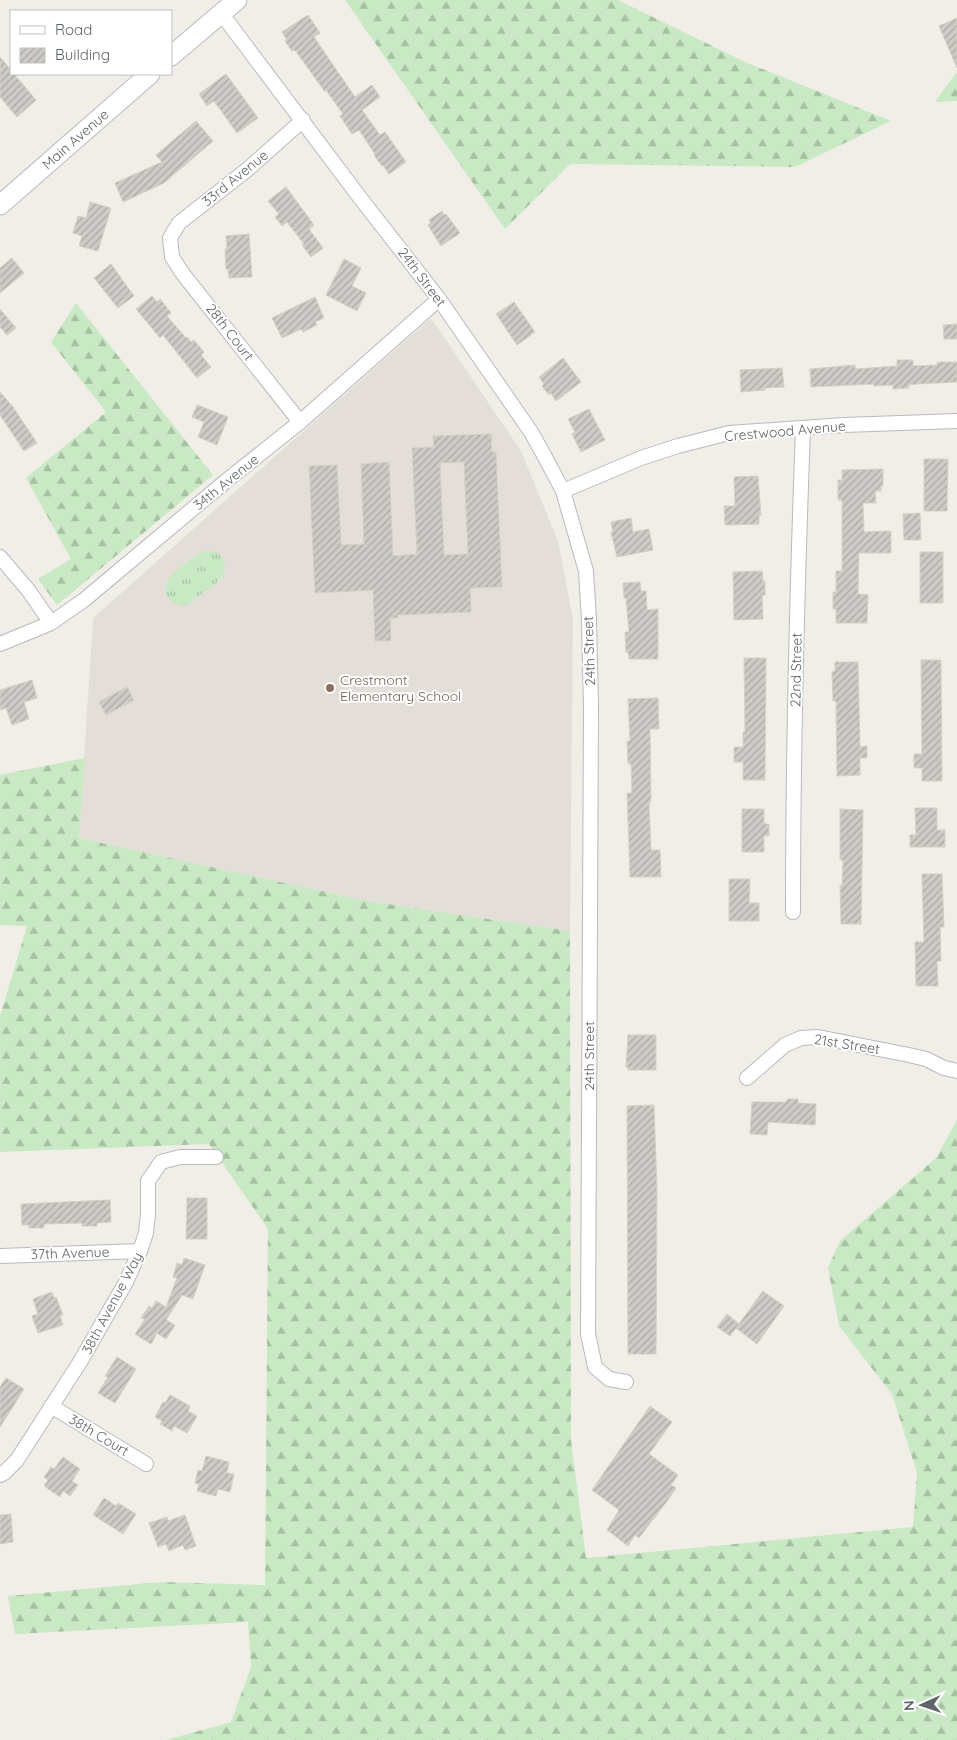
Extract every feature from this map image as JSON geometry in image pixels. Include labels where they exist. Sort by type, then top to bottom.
[{"type":"main road","points":[[172,55],[237,0]]},
{"type":"main road","name":"Main Avenue","points":[[0,205],[149,75]]},
{"type":"street","name":"24th Street","points":[[221,13],[439,299],[531,432],[563,491],[586,571],[589,620],[591,736],[588,1334],[595,1367],[609,1379],[626,1382]]},
{"type":"street","name":"33rd Avenue","points":[[170,238],[179,223],[248,169],[303,120]]},
{"type":"street","name":"28th Court","points":[[170,238],[172,257],[183,274],[300,422]]},
{"type":"street","name":"34th Avenue","points":[[0,644],[51,623],[84,600],[226,480],[300,422],[439,299]]},
{"type":"street","name":"Crestwood Avenue","points":[[563,491],[641,458],[678,446],[730,433],[844,425],[957,421]]},
{"type":"street","name":"22nd Street","points":[[793,912],[798,568],[803,429]]},
{"type":"street","points":[[0,557],[29,591],[51,623]]},
{"type":"street","name":"21st Street","points":[[747,1078],[786,1045],[801,1038],[818,1036],[926,1059],[944,1068],[957,1071]]},
{"type":"street","name":"38th Avenue Way","points":[[0,1475],[17,1460],[108,1315],[126,1282],[146,1233],[148,1181],[162,1162],[180,1157],[216,1157]]},
{"type":"street","name":"37th Avenue","points":[[0,1256],[140,1251]]},
{"type":"street","name":"38th Court","points":[[51,1406],[146,1464]]},
{"type":"shaded area","name":"Crestmont Elementary School","points":[[431,318],[521,451],[558,541],[573,619],[570,931],[367,901],[79,838],[93,618]]},
{"type":"green space","points":[[345,0],[618,0],[745,62],[891,121],[795,167],[570,164],[505,229]]},
{"type":"green space","points":[[957,73],[957,101],[935,102],[955,74]]},
{"type":"green space","points":[[76,303],[213,475],[57,605],[38,579],[71,559],[26,478],[106,412],[51,342]]},
{"type":"green space","points":[[203,551],[221,555],[225,565],[222,577],[186,605],[174,603],[166,592],[168,580],[171,575]]},
{"type":"green space","points":[[85,758],[79,838],[367,901],[570,931],[571,1440],[586,1558],[913,1527],[917,1473],[892,1394],[839,1326],[828,1268],[840,1241],[936,1158],[957,1120],[957,1740],[166,1740],[231,1722],[251,1667],[248,1622],[15,1634],[8,1596],[161,1582],[265,1585],[268,1229],[209,1144],[0,1152],[0,1016],[27,926],[0,925],[0,775]]},
{"type":"building","points":[[308,15],[320,33],[314,37],[355,97],[372,85],[380,97],[362,110],[380,135],[385,132],[406,162],[389,174],[374,155],[359,130],[352,134],[340,116],[343,114],[326,90],[325,92],[295,50],[292,51],[285,41],[287,40],[282,32]]},
{"type":"building","points":[[957,18],[957,68],[939,26]]},
{"type":"building","points":[[0,57],[10,69],[10,75],[15,75],[36,100],[17,117],[0,97]]},
{"type":"building","points":[[226,74],[258,118],[237,133],[214,101],[207,106],[199,94]]},
{"type":"building","points":[[196,121],[213,141],[164,183],[123,202],[115,183],[162,162],[156,155]]},
{"type":"building","points":[[286,187],[314,225],[309,229],[323,248],[311,257],[302,245],[304,244],[287,222],[282,226],[275,217],[279,214],[268,201]]},
{"type":"building","points":[[90,202],[111,208],[98,251],[79,246],[82,236],[73,233],[78,216],[86,218]]},
{"type":"building","points":[[442,211],[460,233],[441,246],[428,225],[431,223],[429,220]]},
{"type":"building","points":[[249,234],[252,277],[229,278],[228,269],[226,269],[226,236]]},
{"type":"building","points":[[12,258],[24,273],[0,293],[0,268]]},
{"type":"building","points":[[344,259],[361,268],[352,286],[366,293],[357,311],[326,295]]},
{"type":"building","points":[[111,264],[134,296],[118,308],[94,278]]},
{"type":"building","points":[[152,296],[157,302],[160,299],[171,313],[167,316],[186,338],[191,342],[194,340],[204,352],[201,355],[211,367],[197,378],[163,335],[160,338],[136,309]]},
{"type":"building","points":[[315,297],[324,318],[315,322],[317,325],[303,332],[301,329],[282,338],[272,318]]},
{"type":"building","points":[[514,302],[535,332],[517,345],[496,314]]},
{"type":"building","points":[[0,309],[16,328],[7,335],[0,327]]},
{"type":"building","points":[[957,324],[957,339],[944,339],[943,325]]},
{"type":"building","points":[[563,358],[581,382],[556,401],[551,393],[549,395],[542,386],[544,384],[539,377]]},
{"type":"building","points":[[897,360],[913,360],[913,366],[937,365],[937,362],[957,362],[957,382],[917,384],[908,385],[909,388],[893,389],[893,385],[874,386],[874,384],[811,387],[810,369],[855,365],[855,369],[897,366]]},
{"type":"building","points":[[782,368],[784,387],[741,392],[740,370]]},
{"type":"building","points":[[0,392],[13,407],[37,443],[24,451],[0,415]]},
{"type":"building","points":[[197,405],[228,417],[217,445],[198,437],[204,422],[192,417]]},
{"type":"building","points":[[589,409],[605,440],[581,452],[572,434],[575,432],[568,419]]},
{"type":"building","points":[[491,434],[492,452],[496,452],[502,587],[470,588],[471,612],[397,615],[398,618],[390,618],[391,641],[375,641],[373,590],[315,593],[309,466],[337,465],[341,545],[364,544],[361,464],[389,462],[393,556],[417,554],[412,448],[434,447],[433,436]],"holes":[[[464,462],[468,554],[444,555],[440,463]]]},
{"type":"building","points":[[924,459],[948,459],[947,511],[924,511]]},
{"type":"building","points":[[883,469],[883,486],[881,486],[881,491],[875,491],[876,503],[863,503],[864,532],[891,531],[891,553],[859,553],[858,594],[868,595],[867,623],[836,623],[836,609],[833,609],[833,592],[836,592],[836,571],[842,571],[842,500],[838,500],[838,480],[842,480],[842,470]]},
{"type":"building","points":[[758,476],[761,515],[759,515],[759,524],[725,525],[724,506],[735,506],[734,477]]},
{"type":"building","points":[[920,513],[921,540],[904,540],[903,514]]},
{"type":"building","points":[[631,518],[633,532],[649,529],[653,550],[617,557],[611,532],[613,532],[611,522]]},
{"type":"building","points":[[920,552],[943,552],[943,603],[920,603]]},
{"type":"building","points":[[762,571],[763,581],[765,581],[765,595],[762,595],[763,619],[734,620],[733,572]]},
{"type":"building","points":[[640,582],[641,591],[646,591],[647,610],[658,609],[658,659],[629,659],[628,652],[626,652],[625,632],[629,632],[623,583]]},
{"type":"building","points":[[744,658],[766,658],[765,780],[743,780],[743,762],[734,762],[734,747],[743,747],[743,732],[745,732]]},
{"type":"building","points":[[921,660],[941,660],[942,781],[922,781],[922,768],[914,768],[914,754],[922,754]]},
{"type":"building","points":[[835,662],[858,662],[860,747],[867,746],[867,758],[860,758],[860,775],[837,776],[836,701],[833,701],[832,672],[835,671]]},
{"type":"building","points":[[32,680],[37,698],[24,702],[29,719],[12,725],[6,708],[0,710],[0,690]]},
{"type":"building","points":[[127,687],[134,700],[106,715],[99,702]]},
{"type":"building","points":[[658,698],[659,729],[650,729],[651,802],[649,802],[651,850],[660,850],[661,877],[630,877],[627,793],[632,793],[631,764],[628,764],[627,741],[630,741],[628,699]]},
{"type":"building","points":[[915,808],[937,808],[937,830],[945,830],[945,847],[910,847],[910,835],[916,835]]},
{"type":"building","points":[[742,809],[764,809],[764,824],[769,824],[769,836],[764,836],[764,852],[742,852]]},
{"type":"building","points":[[840,809],[863,810],[861,924],[841,924],[840,885],[842,886],[843,860],[840,860]]},
{"type":"building","points":[[922,874],[942,874],[944,927],[940,927],[941,961],[937,961],[938,986],[916,986],[915,942],[924,942]]},
{"type":"building","points":[[729,879],[750,879],[749,903],[759,903],[759,921],[729,921]]},
{"type":"building","points":[[628,1035],[656,1035],[656,1070],[628,1070],[628,1067],[626,1067]]},
{"type":"building","points":[[787,1099],[798,1099],[798,1103],[816,1104],[815,1125],[768,1122],[767,1135],[750,1134],[752,1102],[786,1102]]},
{"type":"building","points":[[654,1105],[657,1191],[656,1354],[628,1354],[627,1106]]},
{"type":"building","points":[[187,1198],[207,1198],[207,1239],[186,1239]]},
{"type":"building","points":[[110,1200],[111,1222],[97,1223],[97,1226],[82,1226],[82,1223],[44,1224],[44,1228],[29,1228],[29,1225],[22,1225],[21,1204]]},
{"type":"building","points":[[184,1258],[205,1265],[193,1299],[182,1295],[166,1320],[175,1325],[166,1339],[157,1333],[151,1344],[135,1334],[145,1319],[141,1318],[149,1306],[152,1308],[156,1301],[166,1307],[177,1278],[173,1277],[177,1263],[182,1265]]},
{"type":"building","points":[[763,1291],[784,1306],[757,1344],[736,1328]]},
{"type":"building","points":[[52,1292],[63,1315],[60,1316],[63,1325],[38,1333],[32,1316],[38,1314],[33,1299]]},
{"type":"building","points":[[727,1314],[739,1324],[730,1336],[717,1327]]},
{"type":"building","points":[[117,1357],[136,1369],[115,1403],[98,1393],[108,1377],[105,1376]]},
{"type":"building","points":[[6,1378],[24,1389],[0,1427],[0,1387]]},
{"type":"building","points":[[170,1395],[190,1406],[188,1411],[197,1416],[187,1433],[174,1426],[172,1431],[160,1424],[162,1421],[155,1417],[163,1402],[165,1403]]},
{"type":"building","points":[[650,1406],[672,1422],[649,1454],[678,1475],[671,1485],[676,1488],[639,1538],[635,1535],[628,1546],[607,1530],[619,1510],[592,1490]]},
{"type":"building","points":[[206,1456],[229,1462],[227,1473],[234,1474],[230,1492],[218,1489],[216,1496],[197,1491],[199,1484],[195,1483],[198,1470],[202,1471]]},
{"type":"building","points":[[63,1457],[80,1469],[72,1481],[78,1485],[70,1496],[63,1491],[60,1497],[44,1486],[48,1480],[44,1477],[51,1467],[54,1469]]},
{"type":"building","points":[[104,1498],[116,1506],[118,1503],[136,1514],[123,1534],[93,1515]]},
{"type":"building","points":[[11,1514],[13,1542],[0,1544],[0,1515]]},
{"type":"building","points":[[185,1515],[196,1546],[185,1550],[183,1545],[169,1551],[166,1544],[158,1547],[149,1523],[167,1517],[168,1521]]},
{"type":"place","name":"Crestmont Elementary School","points":[[330,688]]}]
